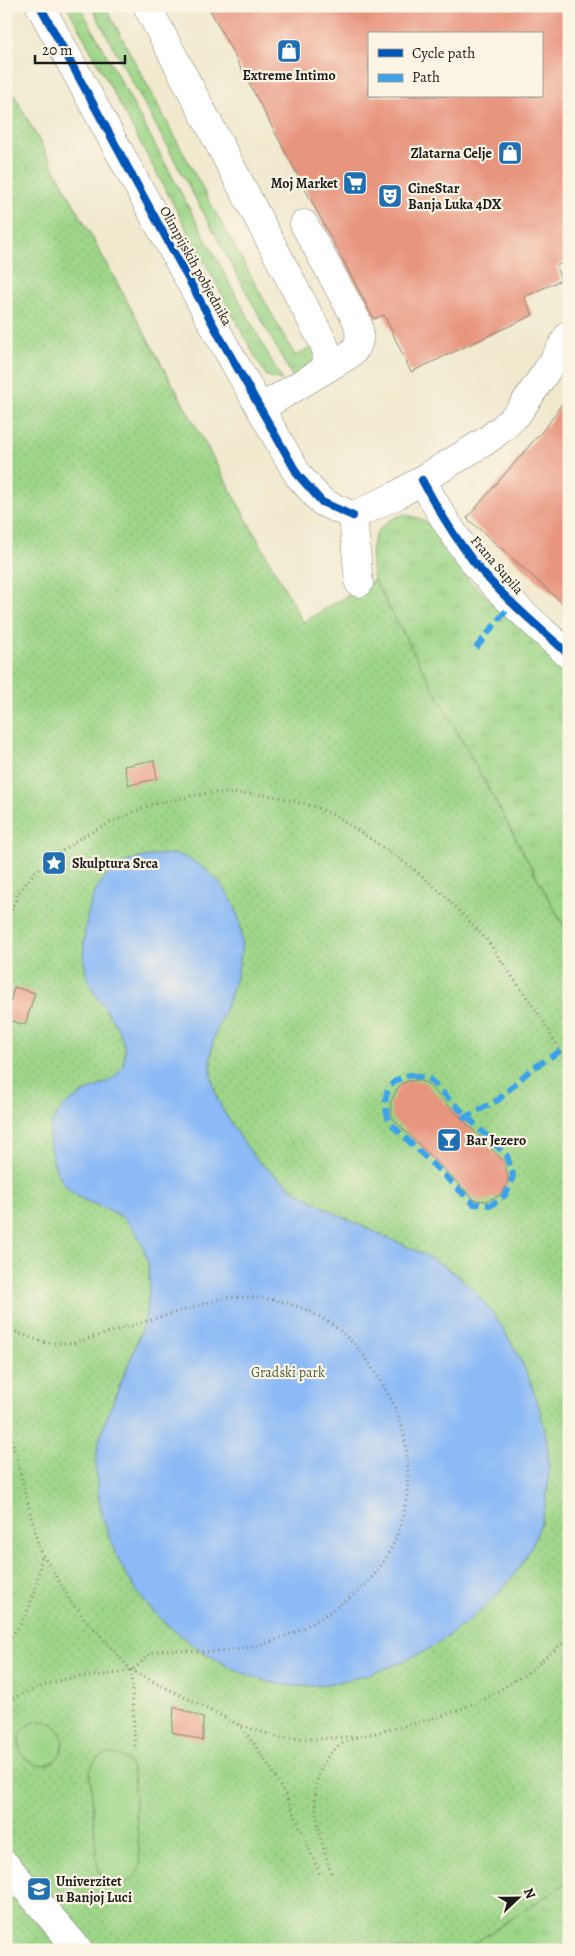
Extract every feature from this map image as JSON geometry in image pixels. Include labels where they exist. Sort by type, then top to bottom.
[{"type":"street","name":"Olimpijskih pobjednika","points":[[40,6],[221,339],[298,475],[322,502],[353,516]]},
{"type":"street","points":[[147,6],[324,344],[328,356],[324,370]]},
{"type":"street","points":[[261,408],[355,350],[359,341],[360,332],[357,321],[304,224]]},
{"type":"street","points":[[359,583],[353,516],[398,495],[486,442],[518,413],[552,364],[569,334]]},
{"type":"street","name":"Frana Supila","points":[[422,480],[434,505],[474,562],[512,602],[569,655]]},
{"type":"street","points":[[6,1865],[79,1950]]},
{"type":"path","points":[[6,924],[18,894],[33,874],[82,838],[152,804],[208,794],[259,794],[279,797],[316,807],[340,818],[411,867],[443,894],[487,940],[543,1021],[569,1066]]},
{"type":"path","points":[[6,1331],[13,1331],[46,1343],[74,1344],[209,1302],[246,1296],[278,1299],[315,1313],[344,1332],[366,1358],[384,1385],[402,1425],[408,1459],[408,1490],[404,1512],[393,1544],[374,1575],[351,1597],[316,1621],[256,1646],[227,1651],[168,1650],[151,1653],[131,1670],[66,1679],[6,1701]]},
{"type":"path","points":[[6,1415],[42,1555],[73,1605],[131,1670],[237,1724],[281,1738],[316,1739],[361,1736]]},
{"type":"path","points":[[6,1645],[25,1617],[35,1592],[42,1555]]},
{"type":"path","points":[[331,1873],[318,1823],[316,1795],[322,1764],[334,1749],[361,1736],[448,1714],[485,1699],[527,1673],[569,1638]]},
{"type":"path","points":[[131,1670],[135,1747]]},
{"type":"path","points":[[237,1724],[253,1741],[288,1799],[320,1875]]},
{"type":"green space","points":[[67,6],[80,6],[282,380],[267,376],[257,360]]},
{"type":"green space","points":[[91,6],[105,6],[295,356],[314,346],[316,359],[293,378]]},
{"type":"green space","name":"Gradski park","points":[[6,80],[303,622],[374,580],[569,936],[569,1881],[464,1950],[6,1950]]},
{"type":"green space","points":[[405,514],[421,519],[432,526],[470,582],[569,670],[569,936],[374,580],[371,557],[374,539],[378,531],[385,524]]},
{"type":"green space","points":[[41,1721],[53,1725],[59,1731],[63,1743],[59,1755],[53,1761],[41,1765],[29,1761],[23,1755],[19,1743],[23,1731],[29,1725]]},
{"type":"green space","points":[[108,1754],[118,1755],[125,1759],[130,1765],[133,1775],[140,1864],[136,1875],[123,1883],[106,1881],[100,1874],[97,1863],[90,1772],[96,1760]]},
{"type":"green space","points":[[569,1881],[569,1950],[464,1950]]},
{"type":"water","points":[[176,854],[196,863],[212,875],[232,902],[238,918],[241,934],[239,966],[214,1039],[211,1058],[214,1087],[225,1115],[257,1160],[288,1185],[327,1209],[438,1262],[465,1282],[485,1303],[509,1338],[537,1399],[546,1434],[549,1468],[546,1502],[537,1533],[522,1564],[500,1592],[471,1619],[425,1651],[378,1671],[343,1681],[309,1686],[274,1683],[255,1678],[237,1670],[194,1645],[155,1613],[131,1582],[112,1546],[100,1507],[96,1468],[99,1442],[144,1322],[149,1289],[148,1264],[143,1247],[135,1231],[124,1219],[112,1211],[91,1203],[71,1192],[64,1183],[58,1174],[52,1157],[50,1132],[52,1122],[64,1107],[119,1073],[125,1057],[120,1033],[91,988],[87,977],[84,938],[94,895],[111,871],[124,864],[138,858]]},
{"type":"building","points":[[208,6],[569,6],[569,260],[556,266],[561,280],[524,297],[533,315],[411,372],[384,315],[374,319]]},
{"type":"building","points":[[569,393],[569,609],[467,518],[549,423]]},
{"type":"building","points":[[154,760],[157,779],[129,785],[124,766]]},
{"type":"building","points":[[14,987],[35,993],[25,1025],[6,1019]]},
{"type":"building","name":"Bar Jezero","points":[[417,1080],[426,1083],[504,1161],[508,1178],[507,1185],[499,1196],[486,1201],[475,1200],[393,1119],[390,1104],[397,1089],[401,1084]]},
{"type":"building","points":[[174,1706],[203,1718],[203,1741],[172,1732]]},
{"type":"marked path","points":[[476,648],[513,602]]},
{"type":"marked path","points":[[462,1119],[498,1100],[529,1071],[560,1051]]},
{"type":"marked path","points":[[411,1075],[429,1079],[507,1156],[513,1175],[510,1187],[504,1196],[491,1205],[474,1204],[390,1123],[386,1106],[387,1092],[395,1081],[411,1075]]},
{"type":"cycle path","points":[[40,6],[221,339],[298,475],[322,502],[353,516]]},
{"type":"cycle path","points":[[422,480],[446,522],[473,561],[507,598],[569,655]]},
{"type":"place","name":"Extreme Intimo","points":[[289,51]]},
{"type":"place","name":"Zlatarna Celje","points":[[510,153]]},
{"type":"place","name":"Moj Market","points":[[355,183]]},
{"type":"place","name":"CineStar Banja Luka 4DX","points":[[390,196]]},
{"type":"place","name":"Skulptura Srca","points":[[54,863]]},
{"type":"place","name":"Bar Jezero","points":[[449,1140]]},
{"type":"place","name":"Univerzitet u Banjoj Luci","points":[[39,1889]]}]
